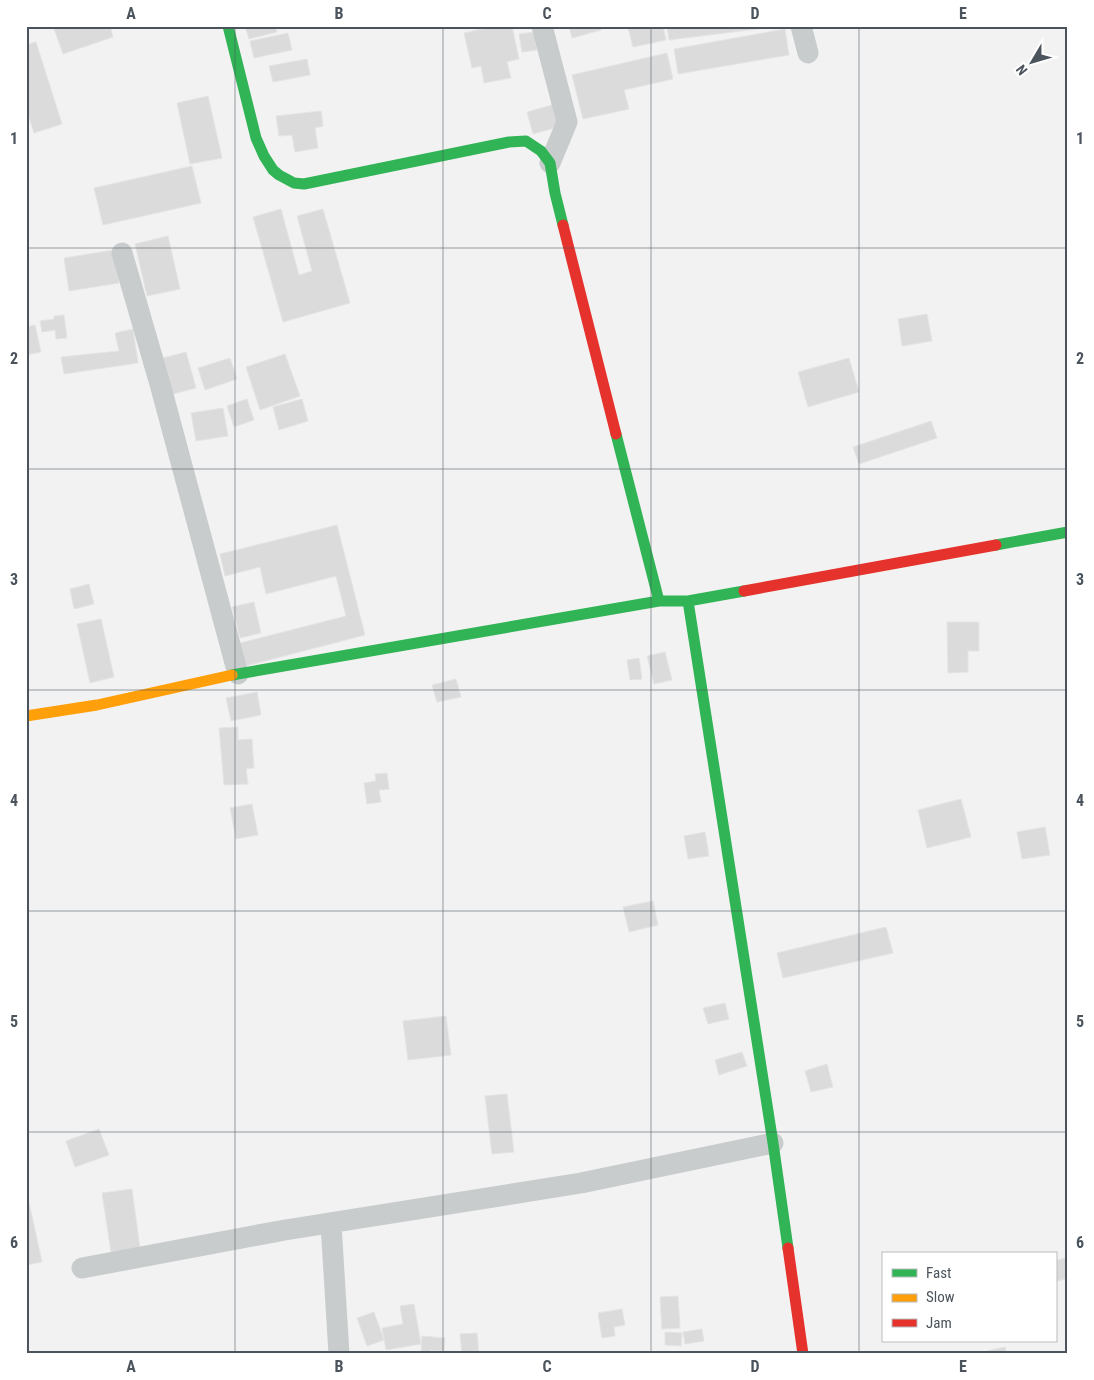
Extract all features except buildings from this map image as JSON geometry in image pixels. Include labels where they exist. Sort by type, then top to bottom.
[{"type":"street","points":[[228,26],[256,138],[262,154],[275,174],[290,183],[304,184],[509,142],[526,141],[541,151],[550,163],[555,193],[659,601]]},
{"type":"street","points":[[542,26],[567,122],[550,163]]},
{"type":"street","points":[[801,26],[808,53]]},
{"type":"street","points":[[122,254],[162,393],[238,674]]},
{"type":"street","points":[[26,716],[97,705],[238,674],[659,601],[688,601],[1068,532]]},
{"type":"street","points":[[688,601],[774,1143],[803,1354]]},
{"type":"street","points":[[82,1268],[285,1230],[581,1183],[774,1143]]},
{"type":"street","points":[[331,1224],[339,1354]]},
{"type":"traffic: fast","points":[[228,26],[256,138],[264,156],[273,170],[279,175],[294,183],[304,184],[509,142],[526,141],[541,151],[550,163],[563,225]]},
{"type":"traffic: fast","points":[[616,434],[659,601]]},
{"type":"traffic: fast","points":[[996,545],[1068,532]]},
{"type":"traffic: fast","points":[[232,675],[659,601],[688,601],[744,591]]},
{"type":"traffic: fast","points":[[688,601],[788,1248]]},
{"type":"traffic: slow","points":[[26,716],[97,705],[232,675]]},
{"type":"traffic: jam","points":[[563,225],[616,434]]},
{"type":"traffic: jam","points":[[744,591],[996,545]]},
{"type":"traffic: jam","points":[[788,1248],[803,1354]]}]
